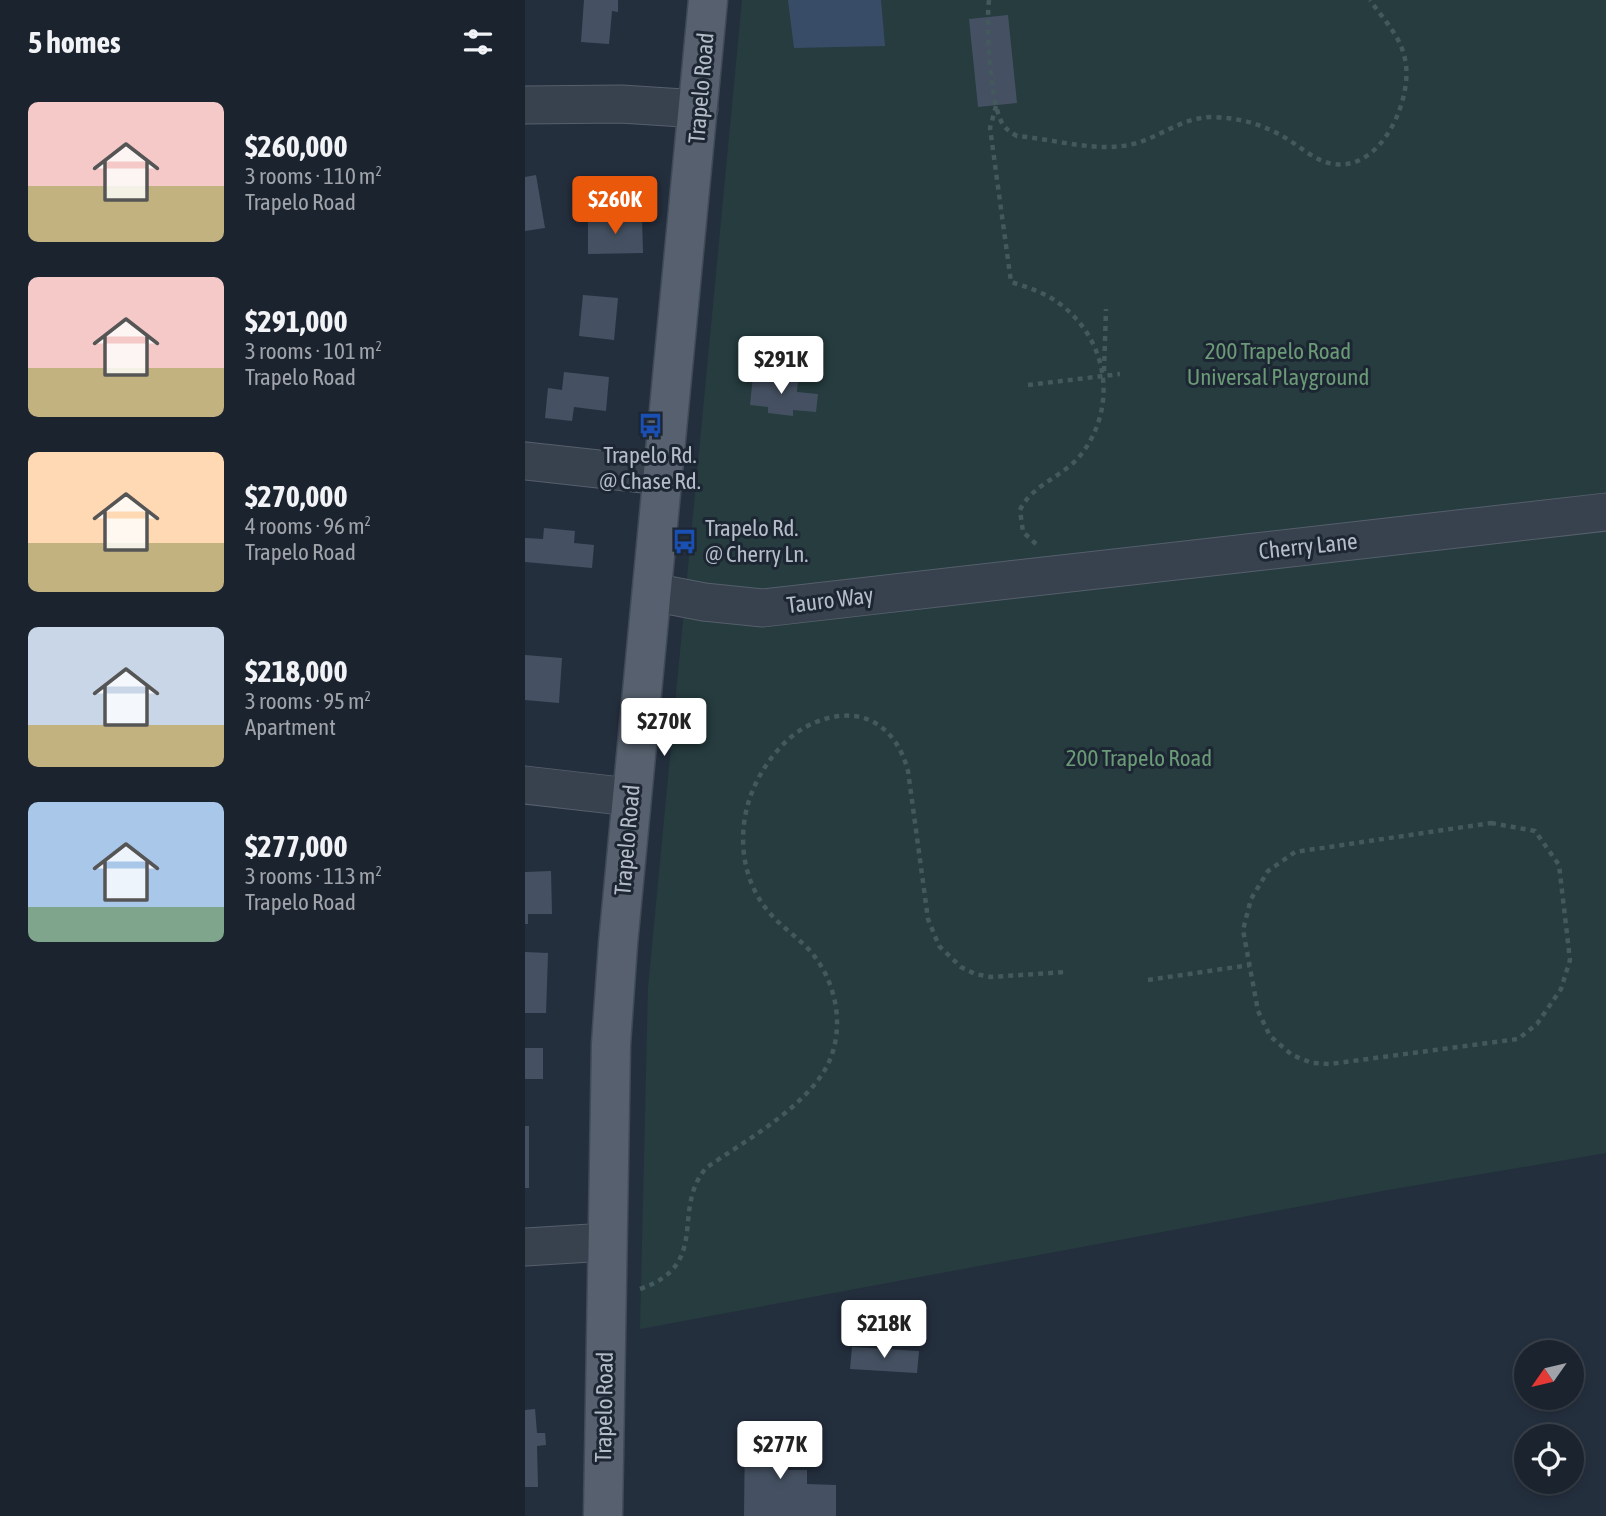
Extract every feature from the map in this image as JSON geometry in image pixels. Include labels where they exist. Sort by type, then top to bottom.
[{"type":"main road","name":"Trapelo Road","points":[[603,1516],[611,1044],[630,797],[708,0]]},
{"type":"street","points":[[525,105],[621,104],[699,109]]},
{"type":"street","points":[[525,461],[663,476]]},
{"type":"street","name":"Cherry Lane","points":[[1009,579],[1606,512]]},
{"type":"street","name":"Tauro Way","points":[[652,592],[704,603],[763,608],[1009,579]]},
{"type":"street","points":[[525,785],[630,797]]},
{"type":"street","points":[[525,1247],[607,1242]]},
{"type":"path","points":[[989,0],[987,17],[996,106],[1007,130],[1017,136],[1117,147],[1140,142],[1196,118],[1229,118],[1267,128],[1328,163],[1340,164],[1355,160],[1384,138],[1396,122],[1408,79],[1405,57],[1397,38],[1370,0]]},
{"type":"path","points":[[996,106],[990,128],[1011,282],[1059,303],[1081,324],[1097,350],[1104,376]]},
{"type":"path","points":[[1041,546],[1031,542],[1023,532],[1020,510],[1030,494],[1066,471],[1084,451],[1096,428],[1103,404],[1107,309]]},
{"type":"path","points":[[1028,385],[1120,374]]},
{"type":"path","points":[[636,1290],[667,1275],[686,1247],[691,1191],[706,1168],[798,1102],[825,1072],[833,1054],[838,1033],[837,1009],[827,977],[811,951],[767,910],[754,887],[744,854],[742,835],[752,790],[777,750],[795,734],[832,716],[848,715],[867,719],[895,738],[903,752],[908,771],[928,919],[939,946],[949,958],[975,974],[992,977],[1065,972]]},
{"type":"path","points":[[1491,823],[1535,831],[1559,865],[1570,960],[1561,989],[1537,1024],[1518,1039],[1330,1064],[1312,1063],[1292,1055],[1270,1036],[1258,1011],[1249,965],[1243,930],[1251,899],[1268,871],[1295,852],[1491,823]]},
{"type":"path","points":[[1148,979],[1249,965]]},
{"type":"green space","name":"200 Trapelo Road","points":[[742,0],[1606,0],[1606,1153],[1388,1190],[640,1329],[648,988]]},
{"type":"water","points":[[788,0],[881,0],[885,46],[794,48]]},
{"type":"building","points":[[584,0],[618,0],[618,12],[612,11],[609,44],[581,42]]},
{"type":"building","points":[[1008,15],[1017,103],[978,107],[969,19]]},
{"type":"building","points":[[536,175],[545,228],[525,231],[525,177]]},
{"type":"building","points":[[642,218],[643,253],[588,254],[588,219]]},
{"type":"building","points":[[583,295],[618,298],[614,340],[579,336]]},
{"type":"building","points":[[564,372],[609,377],[606,411],[574,407],[572,421],[545,418],[548,388],[562,390]]},
{"type":"building","points":[[753,376],[798,381],[797,392],[818,394],[816,412],[793,410],[793,416],[768,413],[768,407],[750,405]]},
{"type":"building","points":[[544,528],[575,531],[574,543],[594,545],[592,568],[525,562],[525,538],[543,539]]},
{"type":"building","points":[[525,655],[562,658],[559,703],[525,700]]},
{"type":"building","points":[[551,871],[552,914],[528,914],[528,924],[525,924],[525,872]]},
{"type":"building","points":[[525,952],[548,953],[546,1013],[525,1013]]},
{"type":"building","points":[[525,1048],[543,1048],[543,1079],[525,1079]]},
{"type":"building","points":[[525,1126],[529,1126],[529,1188],[525,1188]]},
{"type":"building","points":[[852,1347],[919,1351],[917,1373],[850,1369]]},
{"type":"building","points":[[535,1409],[537,1433],[545,1433],[546,1445],[537,1446],[538,1487],[525,1487],[525,1410]]},
{"type":"building","points":[[745,1431],[788,1431],[788,1470],[807,1470],[807,1484],[836,1485],[836,1516],[744,1516]]},
{"type":"place","name":"Trapelo Rd. @ Chase Rd.","points":[[650,425]]},
{"type":"place","name":"Trapelo Rd. @ Cherry Ln.","points":[[685,541]]},
{"type":"park label","name":"200 Trapelo Road Universal Playground","points":[[1278,364]]}]
